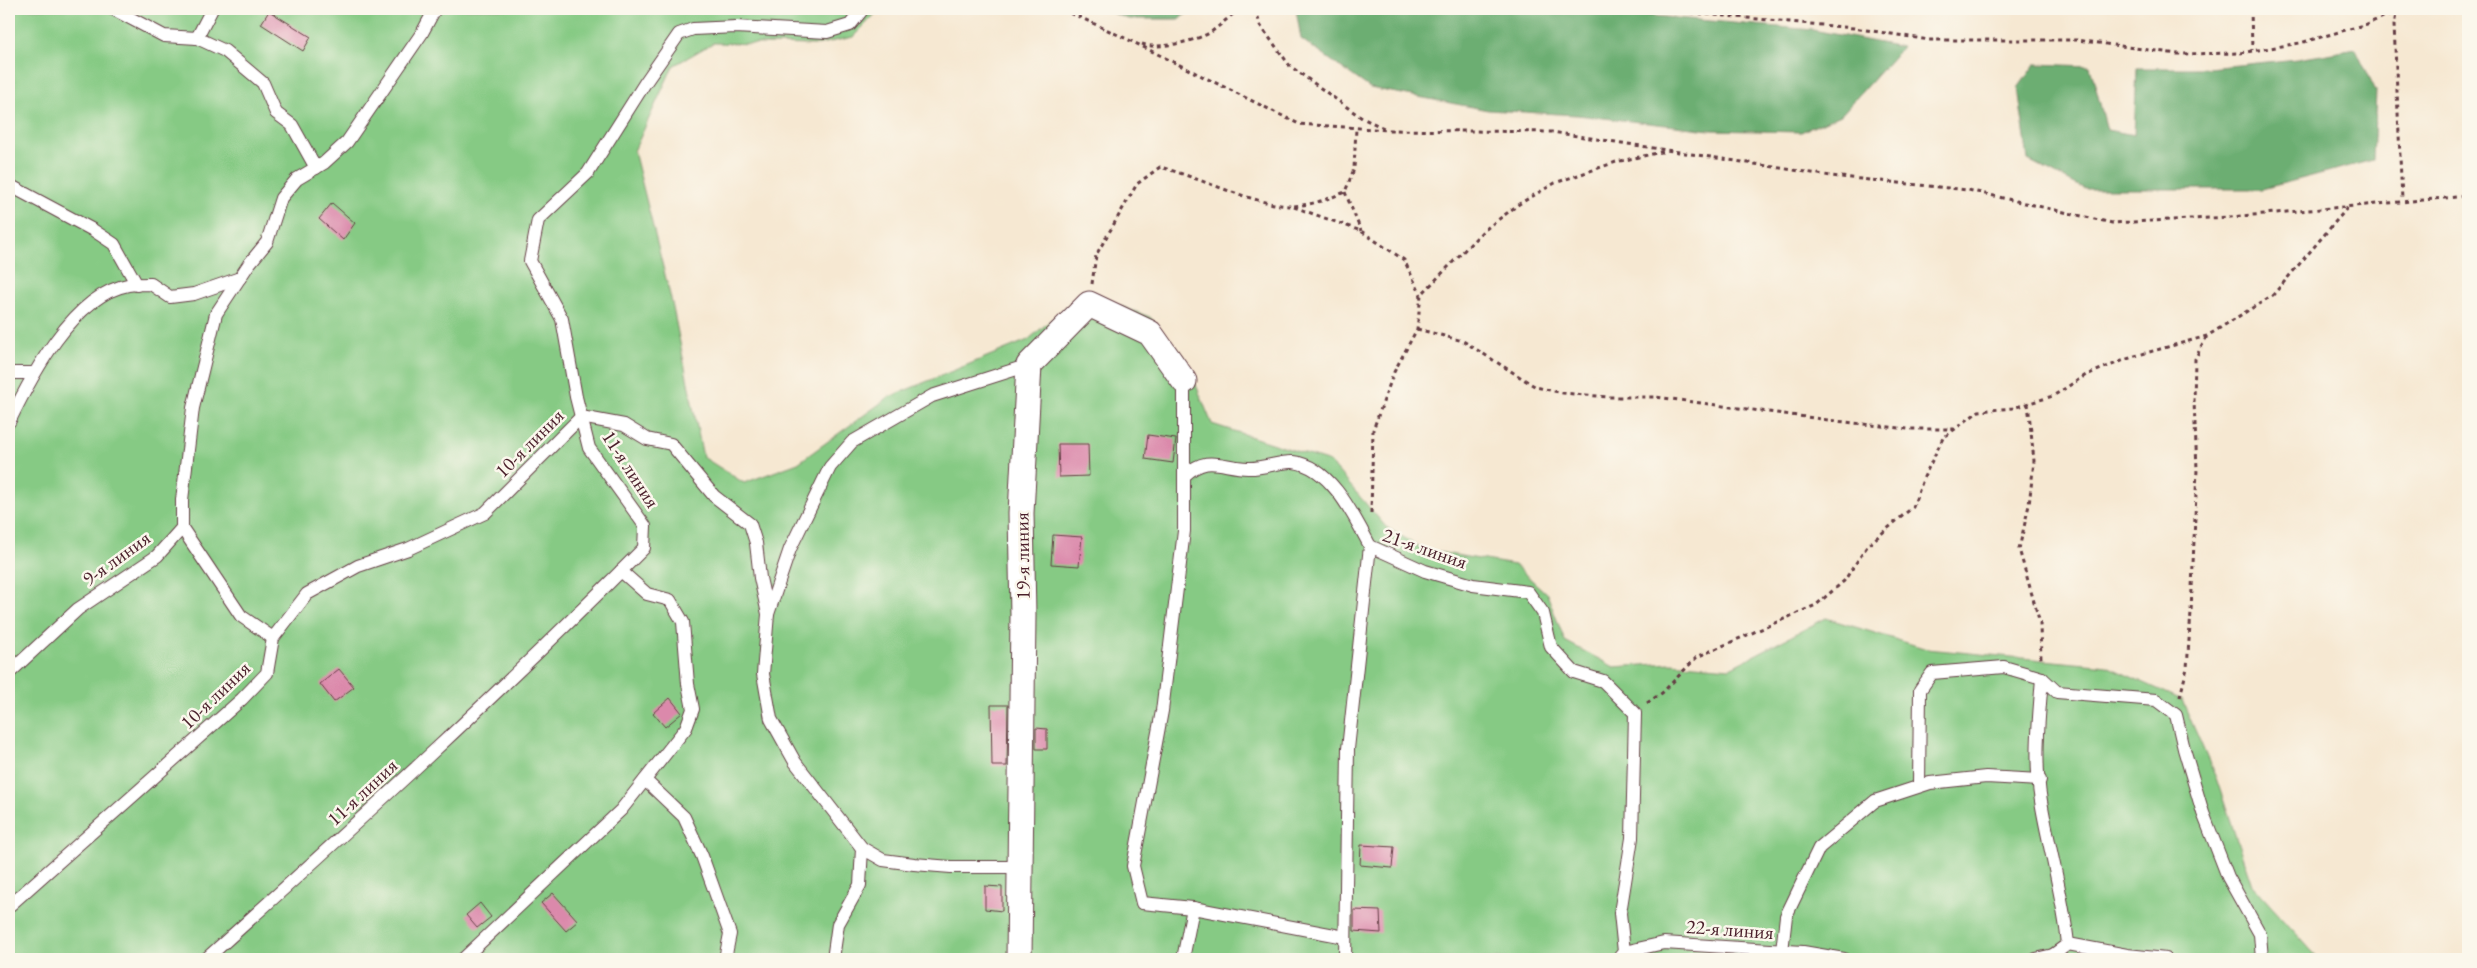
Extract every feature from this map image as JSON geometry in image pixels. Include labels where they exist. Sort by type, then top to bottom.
[{"type":"street","points":[[1029,365],[1089,304],[1150,333],[1184,381]]},
{"type":"street","name":"19-я линия","points":[[1019,959],[1023,625],[1021,513],[1029,365]]},
{"type":"lane","points":[[113,9],[164,36],[197,38],[225,52],[263,83],[276,114],[292,125],[316,168]]},
{"type":"lane","points":[[197,38],[212,9]]},
{"type":"lane","points":[[272,638],[241,616],[182,528],[182,500],[193,408],[216,314],[267,242],[281,198],[297,179],[316,168],[347,142],[422,33],[435,9]]},
{"type":"lane","name":"11-я линия","points":[[206,959],[554,638],[644,548],[645,526],[589,448],[562,319],[530,261],[538,220],[588,173],[645,83],[680,34],[693,29],[736,27],[827,32],[850,26],[863,9]]},
{"type":"lane","points":[[9,185],[93,230],[114,244],[136,285]]},
{"type":"lane","points":[[9,422],[33,373],[71,321],[94,300],[127,285],[151,284],[170,297],[194,294],[240,278]]},
{"type":"lane","points":[[1021,867],[951,867],[906,863],[883,860],[862,848],[795,762],[771,720],[763,674],[768,614],[790,549],[830,467],[852,442],[932,396],[1029,365]]},
{"type":"lane","points":[[9,373],[33,373]]},
{"type":"lane","points":[[1184,381],[1184,531],[1163,702],[1133,866],[1142,903],[1193,908],[1345,937]]},
{"type":"lane","points":[[581,417],[624,425],[647,439],[671,444],[714,496],[750,524],[756,544],[760,578],[768,614]]},
{"type":"lane","name":"10-я линия","points":[[9,906],[242,699],[267,673],[272,638],[307,594],[358,566],[408,549],[485,513],[581,417]]},
{"type":"lane","points":[[1184,476],[1196,465],[1217,463],[1247,468],[1270,467],[1293,462],[1313,470],[1342,495],[1370,546]]},
{"type":"lane","name":"9-я линия","points":[[9,673],[78,609],[157,556],[182,528]]},
{"type":"lane","name":"21-я линия","points":[[1345,959],[1348,748],[1370,546],[1425,571],[1473,585],[1528,592],[1544,613],[1551,647],[1574,672],[1603,681],[1635,712]]},
{"type":"lane","points":[[464,959],[621,810],[686,728],[693,709],[688,684],[683,622],[670,600],[647,594],[621,571]]},
{"type":"lane","points":[[1919,786],[1920,690],[1932,673],[2004,667],[2042,678],[2057,692],[2156,700],[2176,715],[2203,813],[2228,877],[2260,934],[2262,959]]},
{"type":"lane","points":[[2042,678],[2038,741],[2040,799],[2065,908],[2068,944]]},
{"type":"lane","points":[[1621,955],[1620,913],[1632,838],[1635,712]]},
{"type":"lane","points":[[1782,951],[1786,916],[1819,848],[1874,800],[1930,782],[1986,777],[2040,780]]},
{"type":"lane","points":[[645,780],[684,817],[702,856],[730,934],[725,959]]},
{"type":"lane","points":[[833,959],[838,924],[860,885],[862,848]]},
{"type":"lane","points":[[1183,959],[1193,908]]},
{"type":"lane","name":"22-я линия","points":[[1621,955],[1664,943],[1782,951],[1844,959]]},
{"type":"lane","points":[[2036,959],[2053,957],[2068,944]]},
{"type":"lane","points":[[2068,944],[2127,955],[2166,959]]},
{"type":"path","points":[[1055,9],[1075,15],[1127,39],[1298,124],[1389,130],[1552,132],[1831,176],[1968,190],[2112,223],[2230,217],[2402,200],[2468,196]]},
{"type":"path","points":[[1127,39],[1150,47],[1176,44],[1210,32],[1239,9]]},
{"type":"path","points":[[1256,9],[1260,26],[1290,66],[1362,118],[1389,130]]},
{"type":"path","points":[[1651,9],[1854,28],[1930,40],[2077,40],[2178,54],[2252,50],[2300,43],[2367,24],[2397,10],[2419,9]]},
{"type":"path","points":[[2251,9],[2252,50]]},
{"type":"path","points":[[2397,10],[2394,25],[2402,200]]},
{"type":"path","points":[[1356,128],[1354,169],[1345,192],[1361,231]]},
{"type":"path","points":[[1421,295],[1482,232],[1526,199],[1555,183],[1616,162],[1669,150]]},
{"type":"path","points":[[1089,304],[1096,255],[1137,184],[1160,167],[1256,198],[1292,206],[1361,231],[1404,260],[1421,295],[1417,329],[1394,372],[1373,430],[1370,546]]},
{"type":"path","points":[[1292,206],[1318,203],[1345,192]]},
{"type":"path","points":[[1635,712],[1662,693],[1697,657],[1816,605],[1844,581],[1868,545],[1913,507],[1924,477],[1943,438],[1979,412],[2013,408],[2053,396],[2086,375],[2135,356],[2207,336],[2273,295],[2349,206]]},
{"type":"path","points":[[1417,329],[1464,342],[1536,387],[1563,393],[1608,396],[1656,396],[1845,422],[1908,429],[1954,430]]},
{"type":"path","points":[[2176,715],[2187,668],[2191,612],[2197,469],[2194,402],[2195,359],[2207,336]]},
{"type":"path","points":[[2028,404],[2034,461],[2019,549],[2040,623],[2042,678]]},
{"type":"green space","points":[[9,9],[880,9],[853,37],[816,45],[713,43],[673,66],[634,151],[672,303],[703,457],[744,483],[798,463],[889,397],[1028,340],[1083,292],[1150,317],[1184,356],[1212,424],[1330,462],[1386,527],[1425,550],[1515,565],[1547,594],[1565,641],[1614,667],[1671,663],[1730,668],[1826,618],[1927,649],[2107,666],[2182,700],[2216,778],[2252,885],[2319,959],[9,959]]},
{"type":"green space","points":[[1102,9],[1195,9],[1178,19],[1128,19]]},
{"type":"green space","points":[[1296,9],[1574,9],[1813,30],[1902,47],[1841,115],[1801,132],[1710,130],[1577,115],[1488,110],[1370,88],[1301,39]]},
{"type":"green space","points":[[2356,49],[2376,91],[2373,160],[2262,189],[2085,189],[2028,160],[2018,88],[2035,64],[2090,66],[2107,130],[2134,135],[2137,68],[2208,68],[2297,59]]},
{"type":"building","points":[[269,11],[311,37],[303,51],[261,24]]},
{"type":"building","points":[[332,203],[355,223],[343,240],[319,219]]},
{"type":"building","points":[[1148,435],[1176,439],[1173,463],[1145,459]]},
{"type":"building","points":[[1058,444],[1088,444],[1089,476],[1059,477]]},
{"type":"building","points":[[1053,535],[1082,537],[1079,566],[1051,564]]},
{"type":"building","points":[[339,669],[354,687],[334,702],[320,684]]},
{"type":"building","points":[[670,698],[682,713],[665,727],[653,713]]},
{"type":"building","points":[[991,705],[1008,705],[1007,766],[992,766]]},
{"type":"building","points":[[1036,728],[1047,729],[1047,749],[1036,749]]},
{"type":"building","points":[[1361,845],[1394,847],[1392,868],[1360,865]]},
{"type":"building","points":[[985,886],[1002,887],[1002,911],[985,909]]},
{"type":"building","points":[[553,893],[578,921],[566,931],[541,903]]},
{"type":"building","points":[[480,903],[491,917],[477,928],[466,915]]},
{"type":"building","points":[[1354,910],[1380,911],[1381,933],[1354,931]]}]
